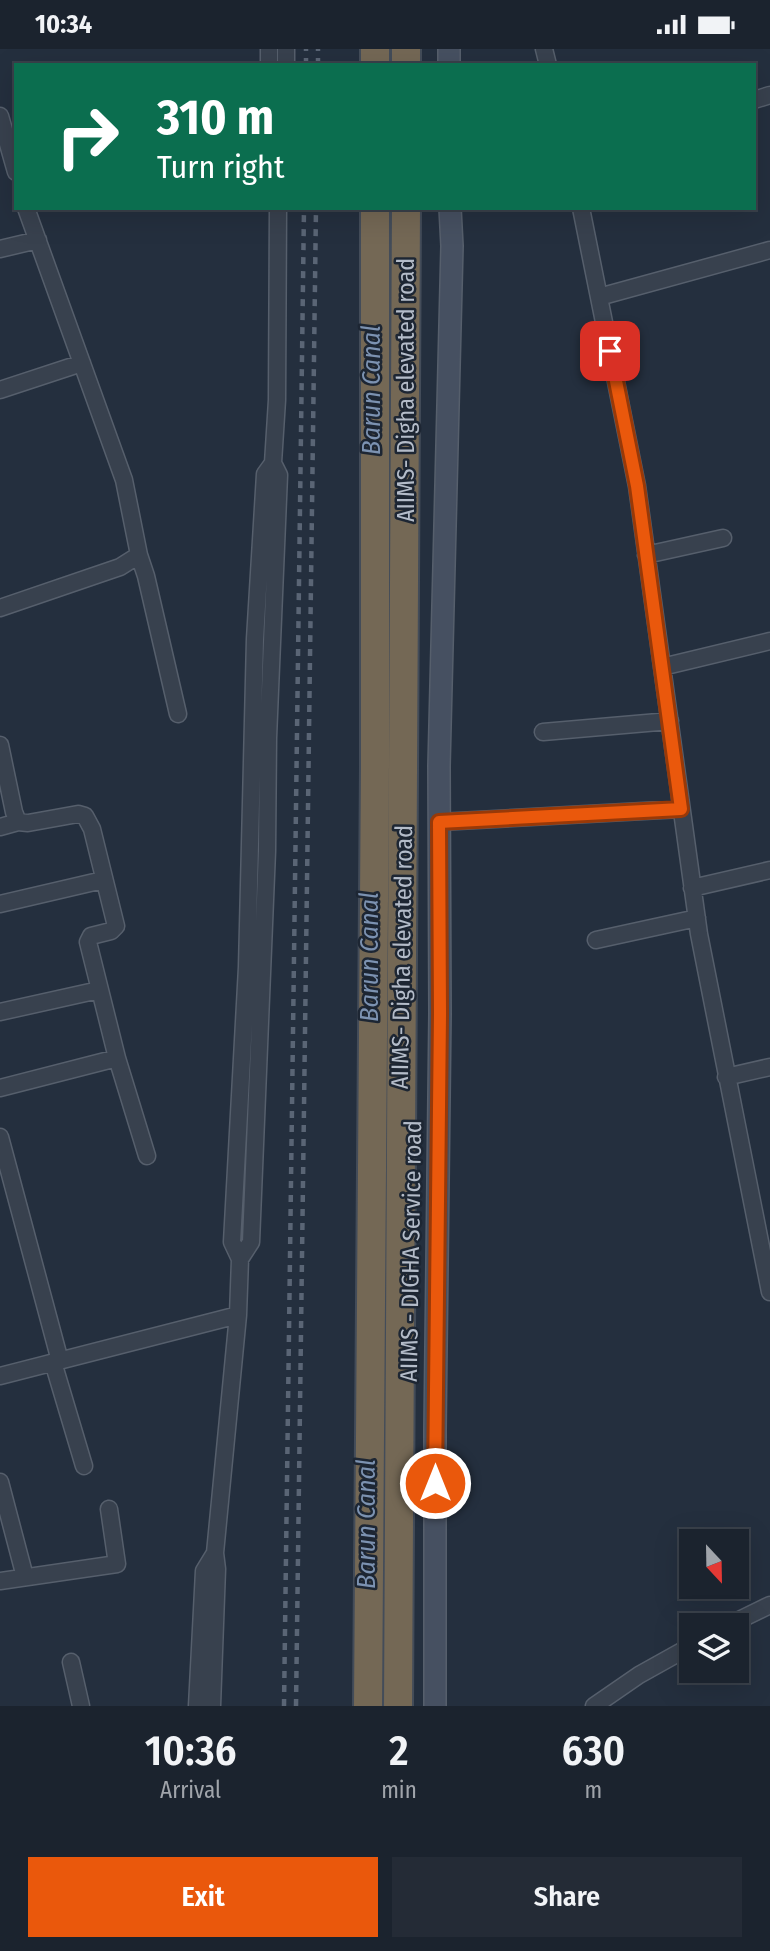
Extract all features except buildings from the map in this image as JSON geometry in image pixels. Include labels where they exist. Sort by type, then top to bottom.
[{"type":"highway","name":"AIIMS- Digha elevated road","points":[[368,1706],[375,765],[375,210]]},
{"type":"highway","name":"AIIMS- Digha elevated road","points":[[398,1706],[406,210]]},
{"type":"main road","name":"AIIMS - DIGHA Service road","points":[[435,1706],[439,822],[452,246],[450,210]]},
{"type":"street","points":[[0,116],[4,147],[14,168]]},
{"type":"street","points":[[27,210],[124,480],[139,555],[178,714]]},
{"type":"street","points":[[212,1706],[217,1569],[215,1553],[238,1315],[240,1259],[251,1242],[279,475],[272,463],[279,349],[278,210]]},
{"type":"street","points":[[580,210],[637,486],[692,888],[726,1077],[770,1289]]},
{"type":"street","points":[[0,249],[38,240]]},
{"type":"street","points":[[599,297],[770,250]]},
{"type":"street","points":[[0,390],[82,363]]},
{"type":"street","points":[[646,555],[723,538]]},
{"type":"street","points":[[0,608],[120,567],[139,555]]},
{"type":"street","points":[[662,667],[770,641]]},
{"type":"street","points":[[543,732],[670,721]]},
{"type":"street","points":[[0,745],[13,812],[19,822]]},
{"type":"street","points":[[439,822],[681,809]]},
{"type":"street","points":[[0,827],[72,814],[85,816],[92,829],[116,926],[113,930],[89,939],[117,1058],[147,1156]]},
{"type":"street","points":[[692,888],[770,870]]},
{"type":"street","points":[[0,904],[103,880]]},
{"type":"street","points":[[596,940],[697,918]]},
{"type":"street","points":[[0,1012],[99,990]]},
{"type":"street","points":[[0,1088],[117,1058]]},
{"type":"street","points":[[726,1077],[770,1067]]},
{"type":"street","points":[[0,1137],[84,1466]]},
{"type":"street","points":[[0,1376],[238,1315]]},
{"type":"street","points":[[0,1482],[25,1577]]},
{"type":"street","points":[[0,1581],[117,1564],[109,1509]]},
{"type":"street","points":[[197,1706],[204,1571],[215,1553]]},
{"type":"street","points":[[749,1615],[770,1605]]},
{"type":"street","points":[[594,1706],[639,1675],[679,1653]]},
{"type":"street","points":[[71,1662],[81,1706]]},
{"type":"railway","points":[[306,49],[306,63]]},
{"type":"railway","points":[[318,49],[318,63]]},
{"type":"railway","points":[[284,1706],[304,210]]},
{"type":"railway","points":[[296,1706],[316,210]]},
{"type":"route","points":[[435,1483],[440,1014],[439,822],[681,809],[637,486],[610,351]]},
{"type":"water label","name":"Barun Canal","points":[[371,390]]},
{"type":"water label","name":"Barun Canal","points":[[369,957]]},
{"type":"water label","name":"Barun Canal","points":[[366,1524]]}]
